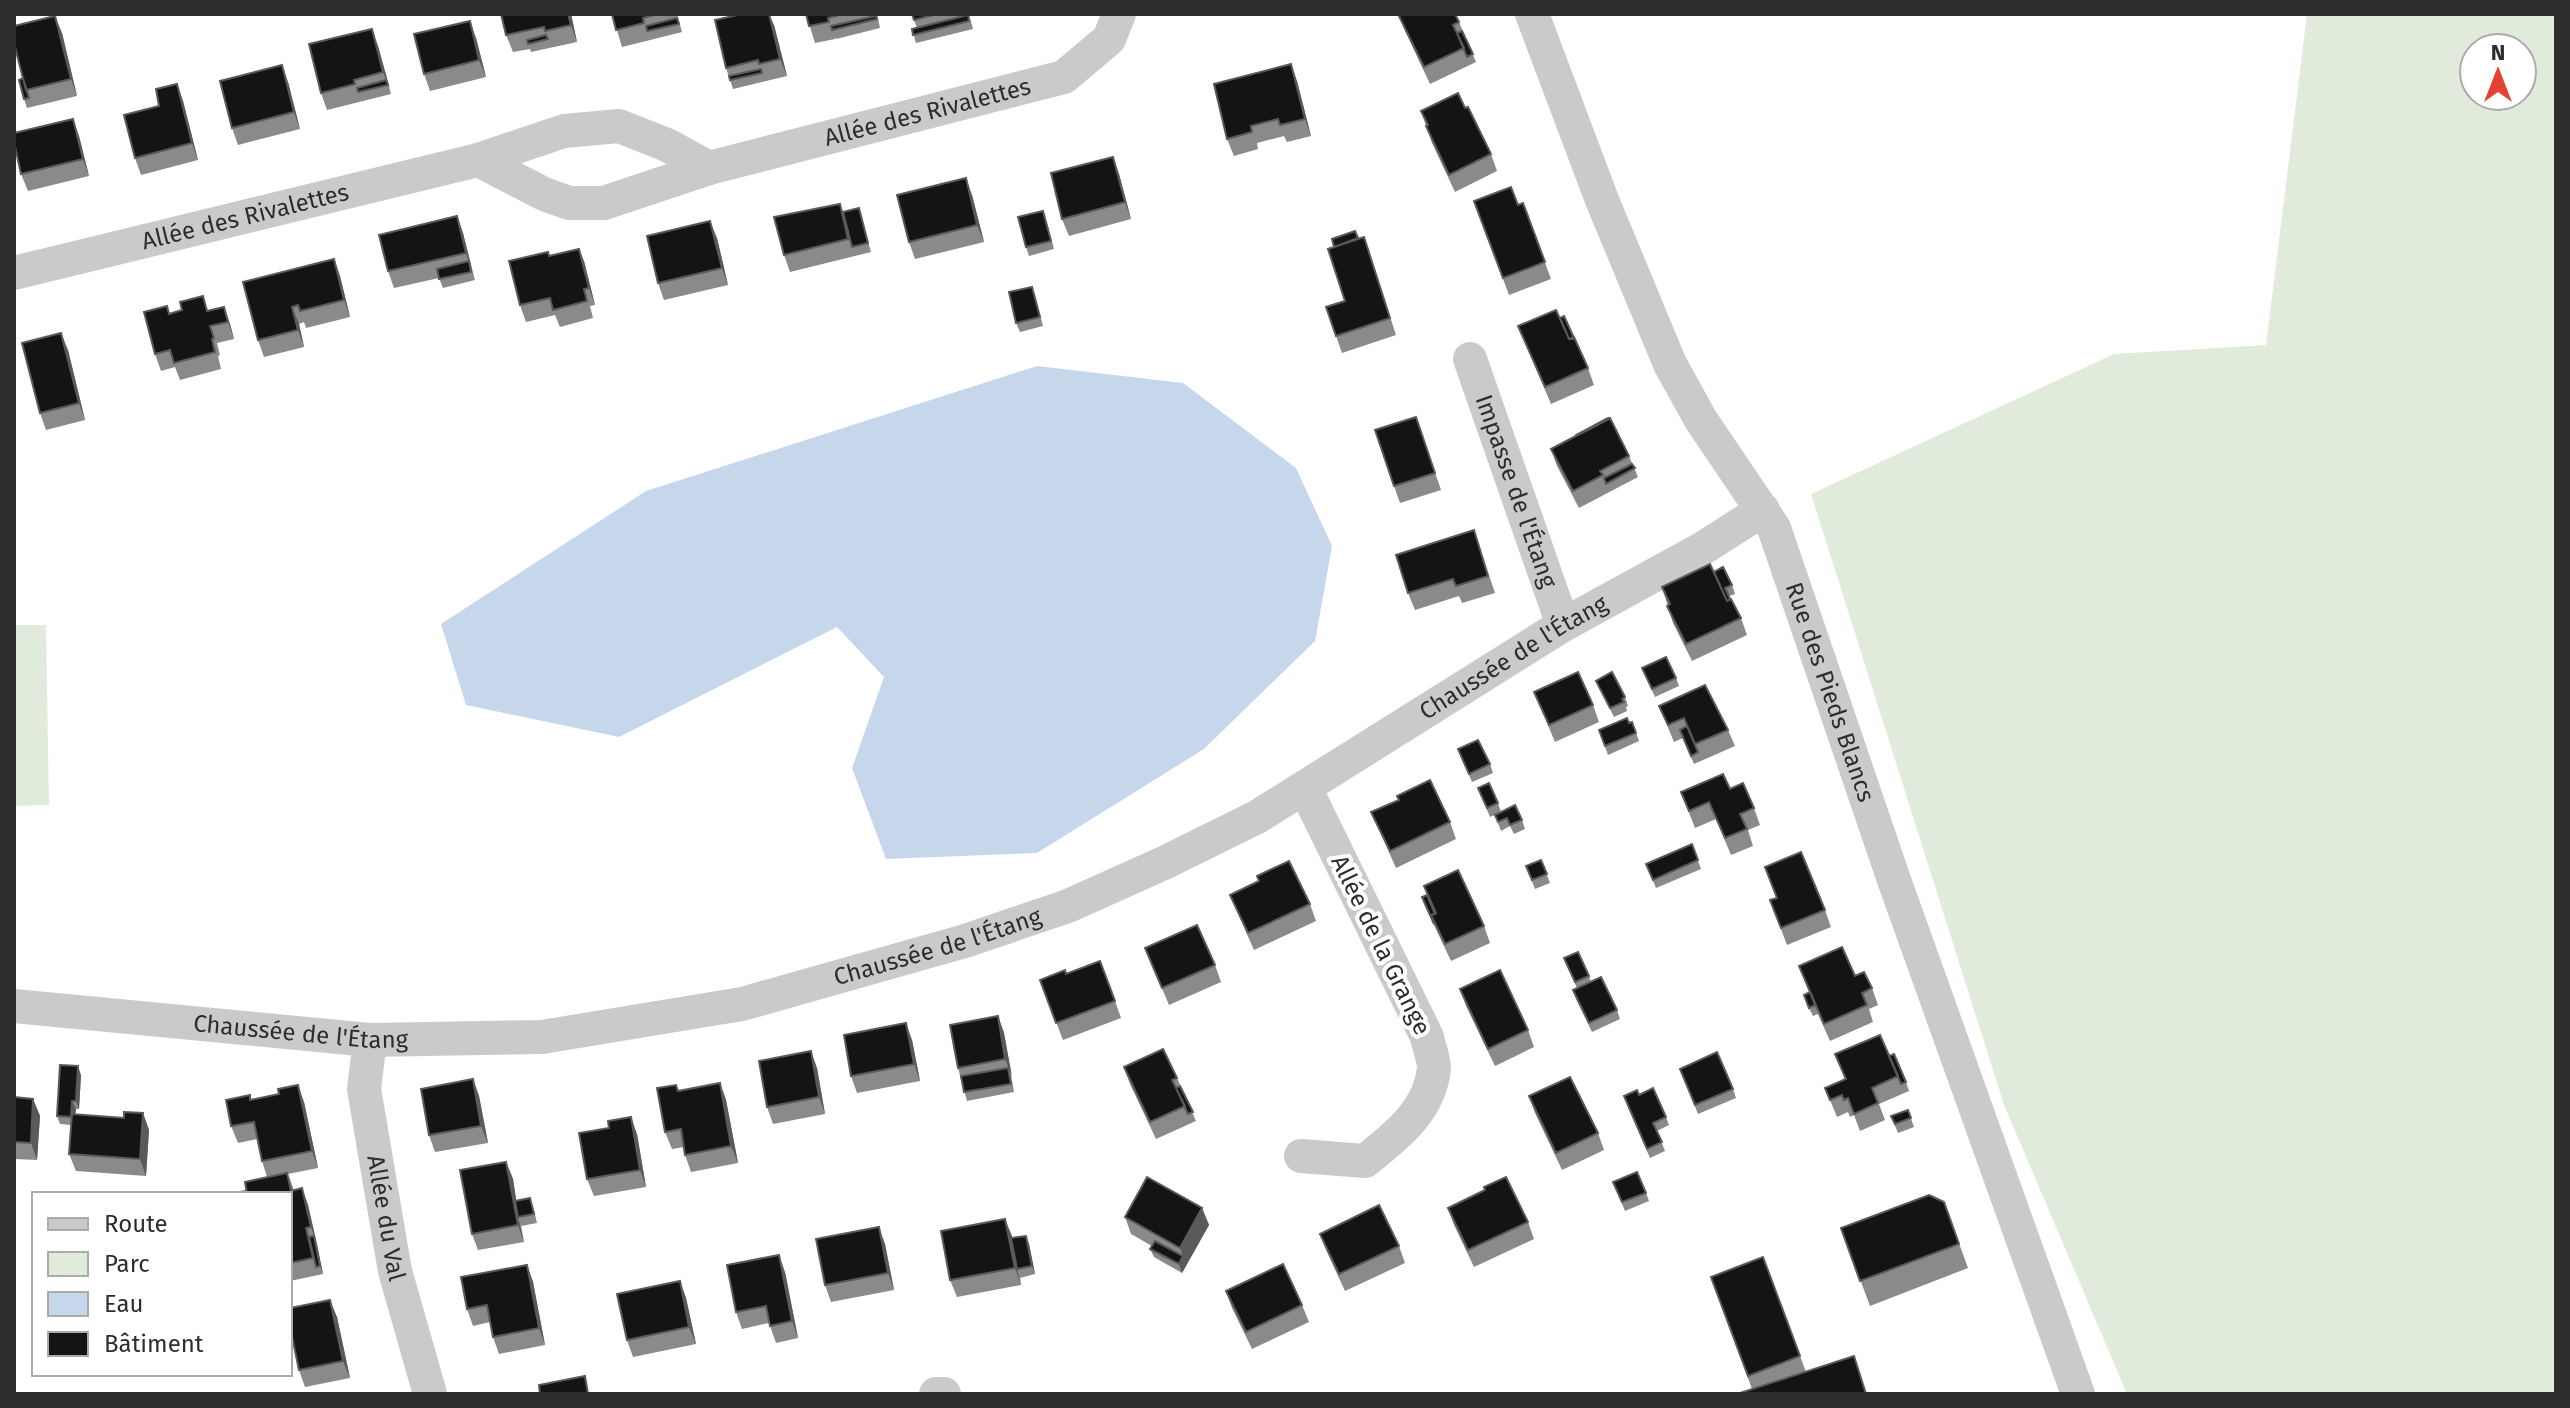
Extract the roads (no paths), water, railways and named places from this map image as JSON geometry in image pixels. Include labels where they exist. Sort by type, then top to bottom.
[{"type":"street","name":"Allée des Rivalettes","points":[[478,160],[544,194],[569,203],[604,203],[709,168],[1064,77],[1109,39],[1119,14]]},
{"type":"street","name":"Rue des Pieds Blancs","points":[[1532,14],[1602,200],[1670,364],[1701,420],[1774,528],[1894,880],[2078,1394]]},
{"type":"street","name":"Allée des Rivalettes","points":[[14,273],[478,160],[564,131],[619,126],[667,145],[709,168]]},
{"type":"street","name":"Impasse de l'Étang","points":[[1470,359],[1563,625]]},
{"type":"street","name":"Chaussée de l'Étang","points":[[14,1006],[370,1040],[542,1037],[742,1004],[965,941],[1068,906],[1257,817],[1563,625],[1700,550],[1763,510]]},
{"type":"street","name":"Allée de la Grange","points":[[1301,1156],[1365,1161],[1406,1128],[1425,1100],[1434,1066],[1427,1037],[1305,788]]},
{"type":"street","name":"Allée du Val","points":[[370,1040],[364,1089],[395,1271],[430,1394]]},
{"type":"street","points":[[936,1394],[944,1394]]},
{"type":"water","points":[[1037,366],[1183,383],[1296,468],[1332,546],[1315,641],[1204,749],[1037,853],[886,859],[852,768],[884,677],[837,627],[619,737],[466,705],[441,624],[646,491]]}]
